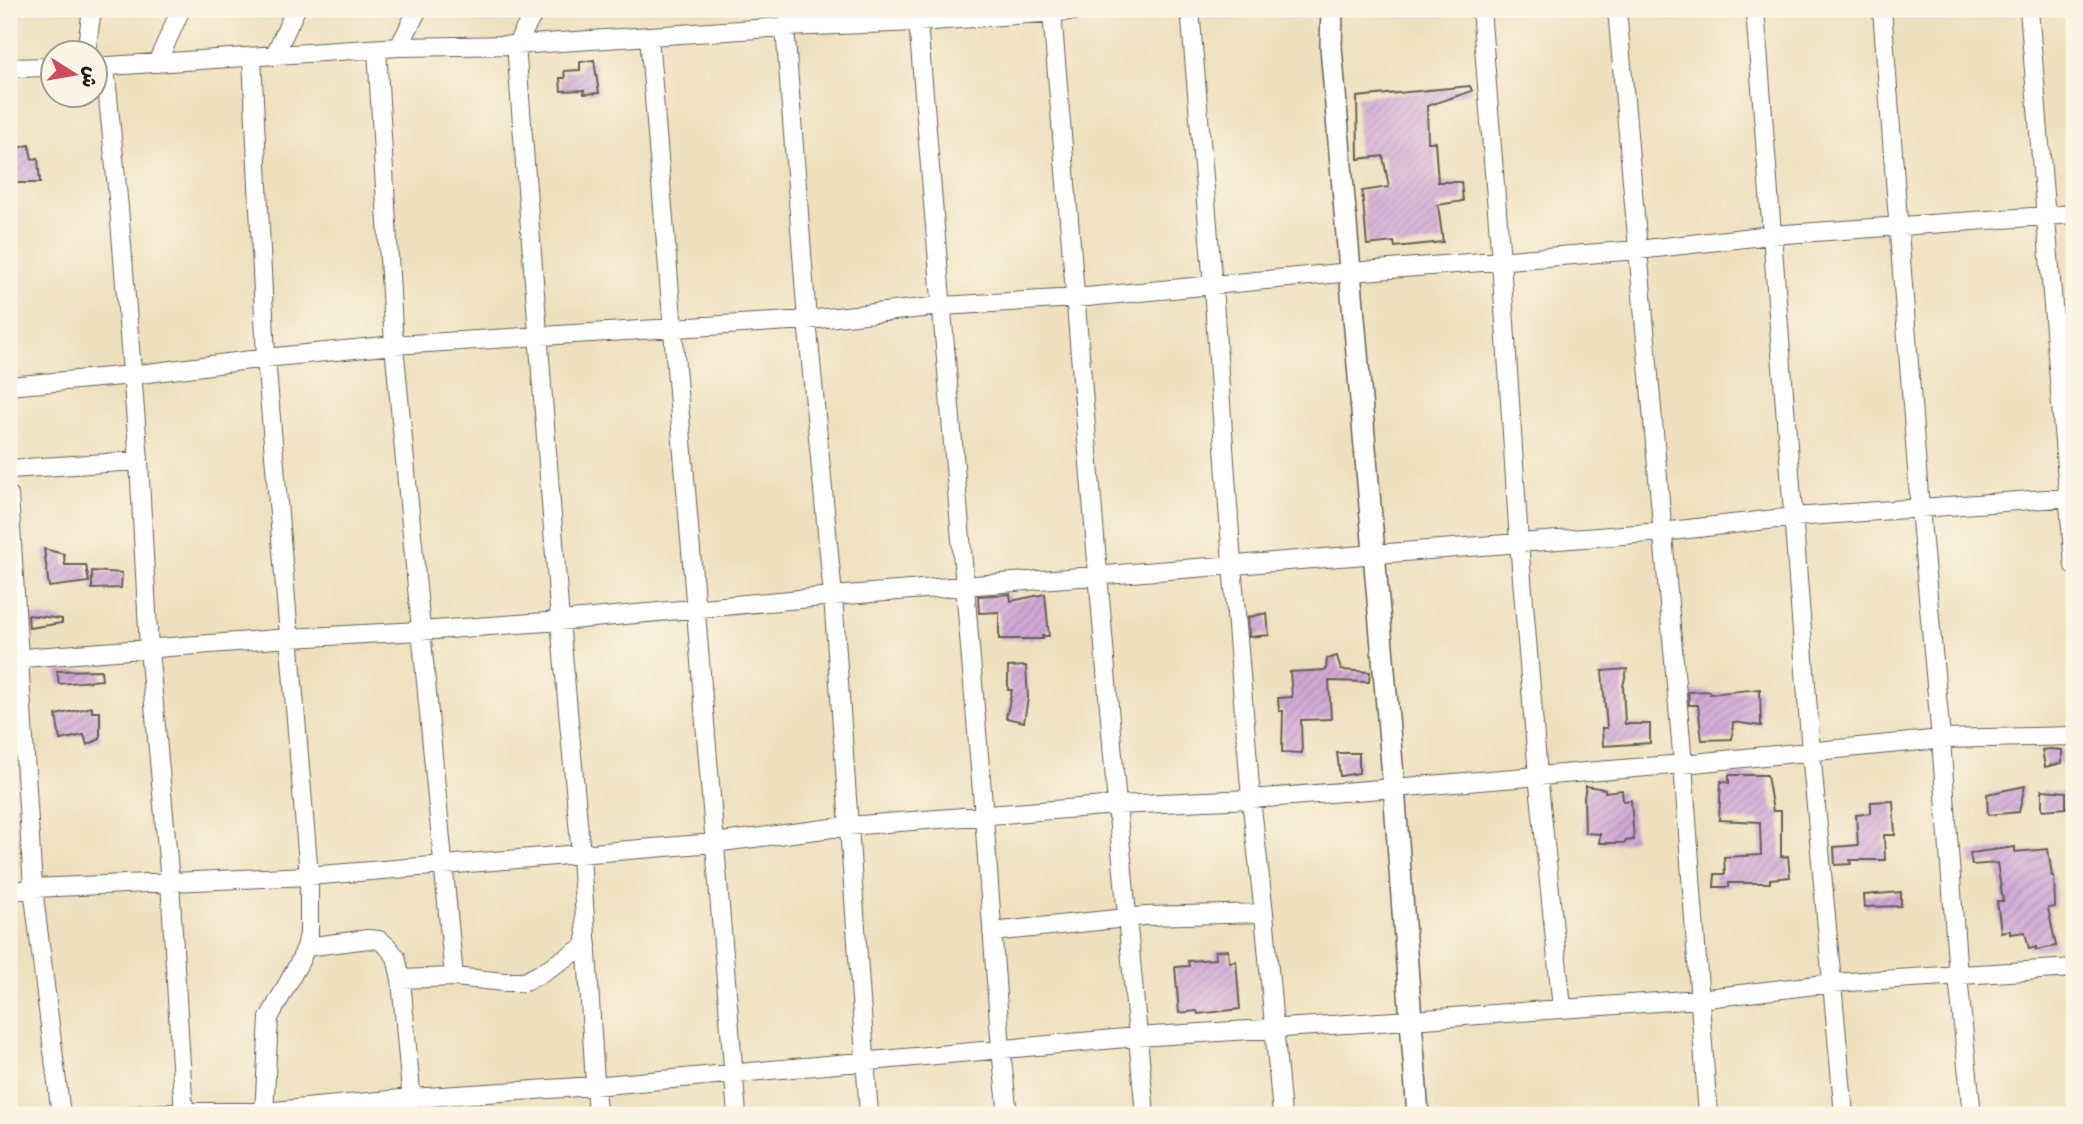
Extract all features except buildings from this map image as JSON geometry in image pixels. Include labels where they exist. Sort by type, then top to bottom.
[{"type":"street","points":[[88,38],[92,9]]},
{"type":"street","points":[[157,63],[181,9]]},
{"type":"street","points":[[274,56],[296,9]]},
{"type":"street","points":[[399,47],[418,9]]},
{"type":"street","points":[[536,9],[516,45],[560,621],[582,855],[597,1115]]},
{"type":"street","points":[[795,9],[785,27],[807,320],[833,596],[869,1115]]},
{"type":"street","points":[[108,66],[399,47],[516,45],[922,16],[1100,9]]},
{"type":"street","points":[[1190,9],[1251,799],[1282,1115]]},
{"type":"street","points":[[1332,9],[1331,47],[1394,788],[1418,1115]]},
{"type":"street","points":[[1481,9],[1519,542],[1538,775],[1562,1008]]},
{"type":"street","points":[[1617,9],[1683,764],[1709,1115]]},
{"type":"street","points":[[1755,9],[1811,751],[1844,1115]]},
{"type":"street","points":[[1882,9],[1958,976],[1972,1115]]},
{"type":"street","points":[[2029,9],[2071,497],[2074,566]]},
{"type":"street","points":[[1053,11],[1117,805],[1145,1115]]},
{"type":"street","points":[[922,16],[942,306],[1008,1115]]},
{"type":"street","points":[[649,36],[737,1115]]},
{"type":"street","points":[[377,49],[394,345],[454,977]]},
{"type":"street","points":[[252,57],[266,358],[309,876],[309,934],[306,947],[269,1018],[264,1114]]},
{"type":"street","points":[[9,68],[38,67]]},
{"type":"street","points":[[106,108],[120,208],[139,461],[149,649],[170,881],[184,1113]]},
{"type":"street","points":[[9,386],[394,345],[807,320],[942,306],[1076,298],[1351,272],[1638,250],[1771,235],[2074,214]]},
{"type":"street","points":[[9,469],[139,461]]},
{"type":"street","points":[[9,495],[14,659],[33,888],[61,1115]]},
{"type":"street","points":[[14,659],[560,621],[833,596],[1662,532],[1794,517],[2071,497]]},
{"type":"street","points":[[9,892],[33,888],[309,876],[582,855],[714,843],[848,826],[1117,805],[1251,799],[1394,788],[1941,739],[2074,736]]},
{"type":"street","points":[[992,932],[1127,918],[1264,913]]},
{"type":"street","points":[[306,947],[379,940],[396,957],[401,979],[412,1107]]},
{"type":"street","points":[[401,979],[454,977],[525,982],[587,945]]},
{"type":"street","points":[[134,1115],[264,1114],[412,1107],[594,1086],[1138,1037],[1699,999],[1832,983],[2074,968]]}]
